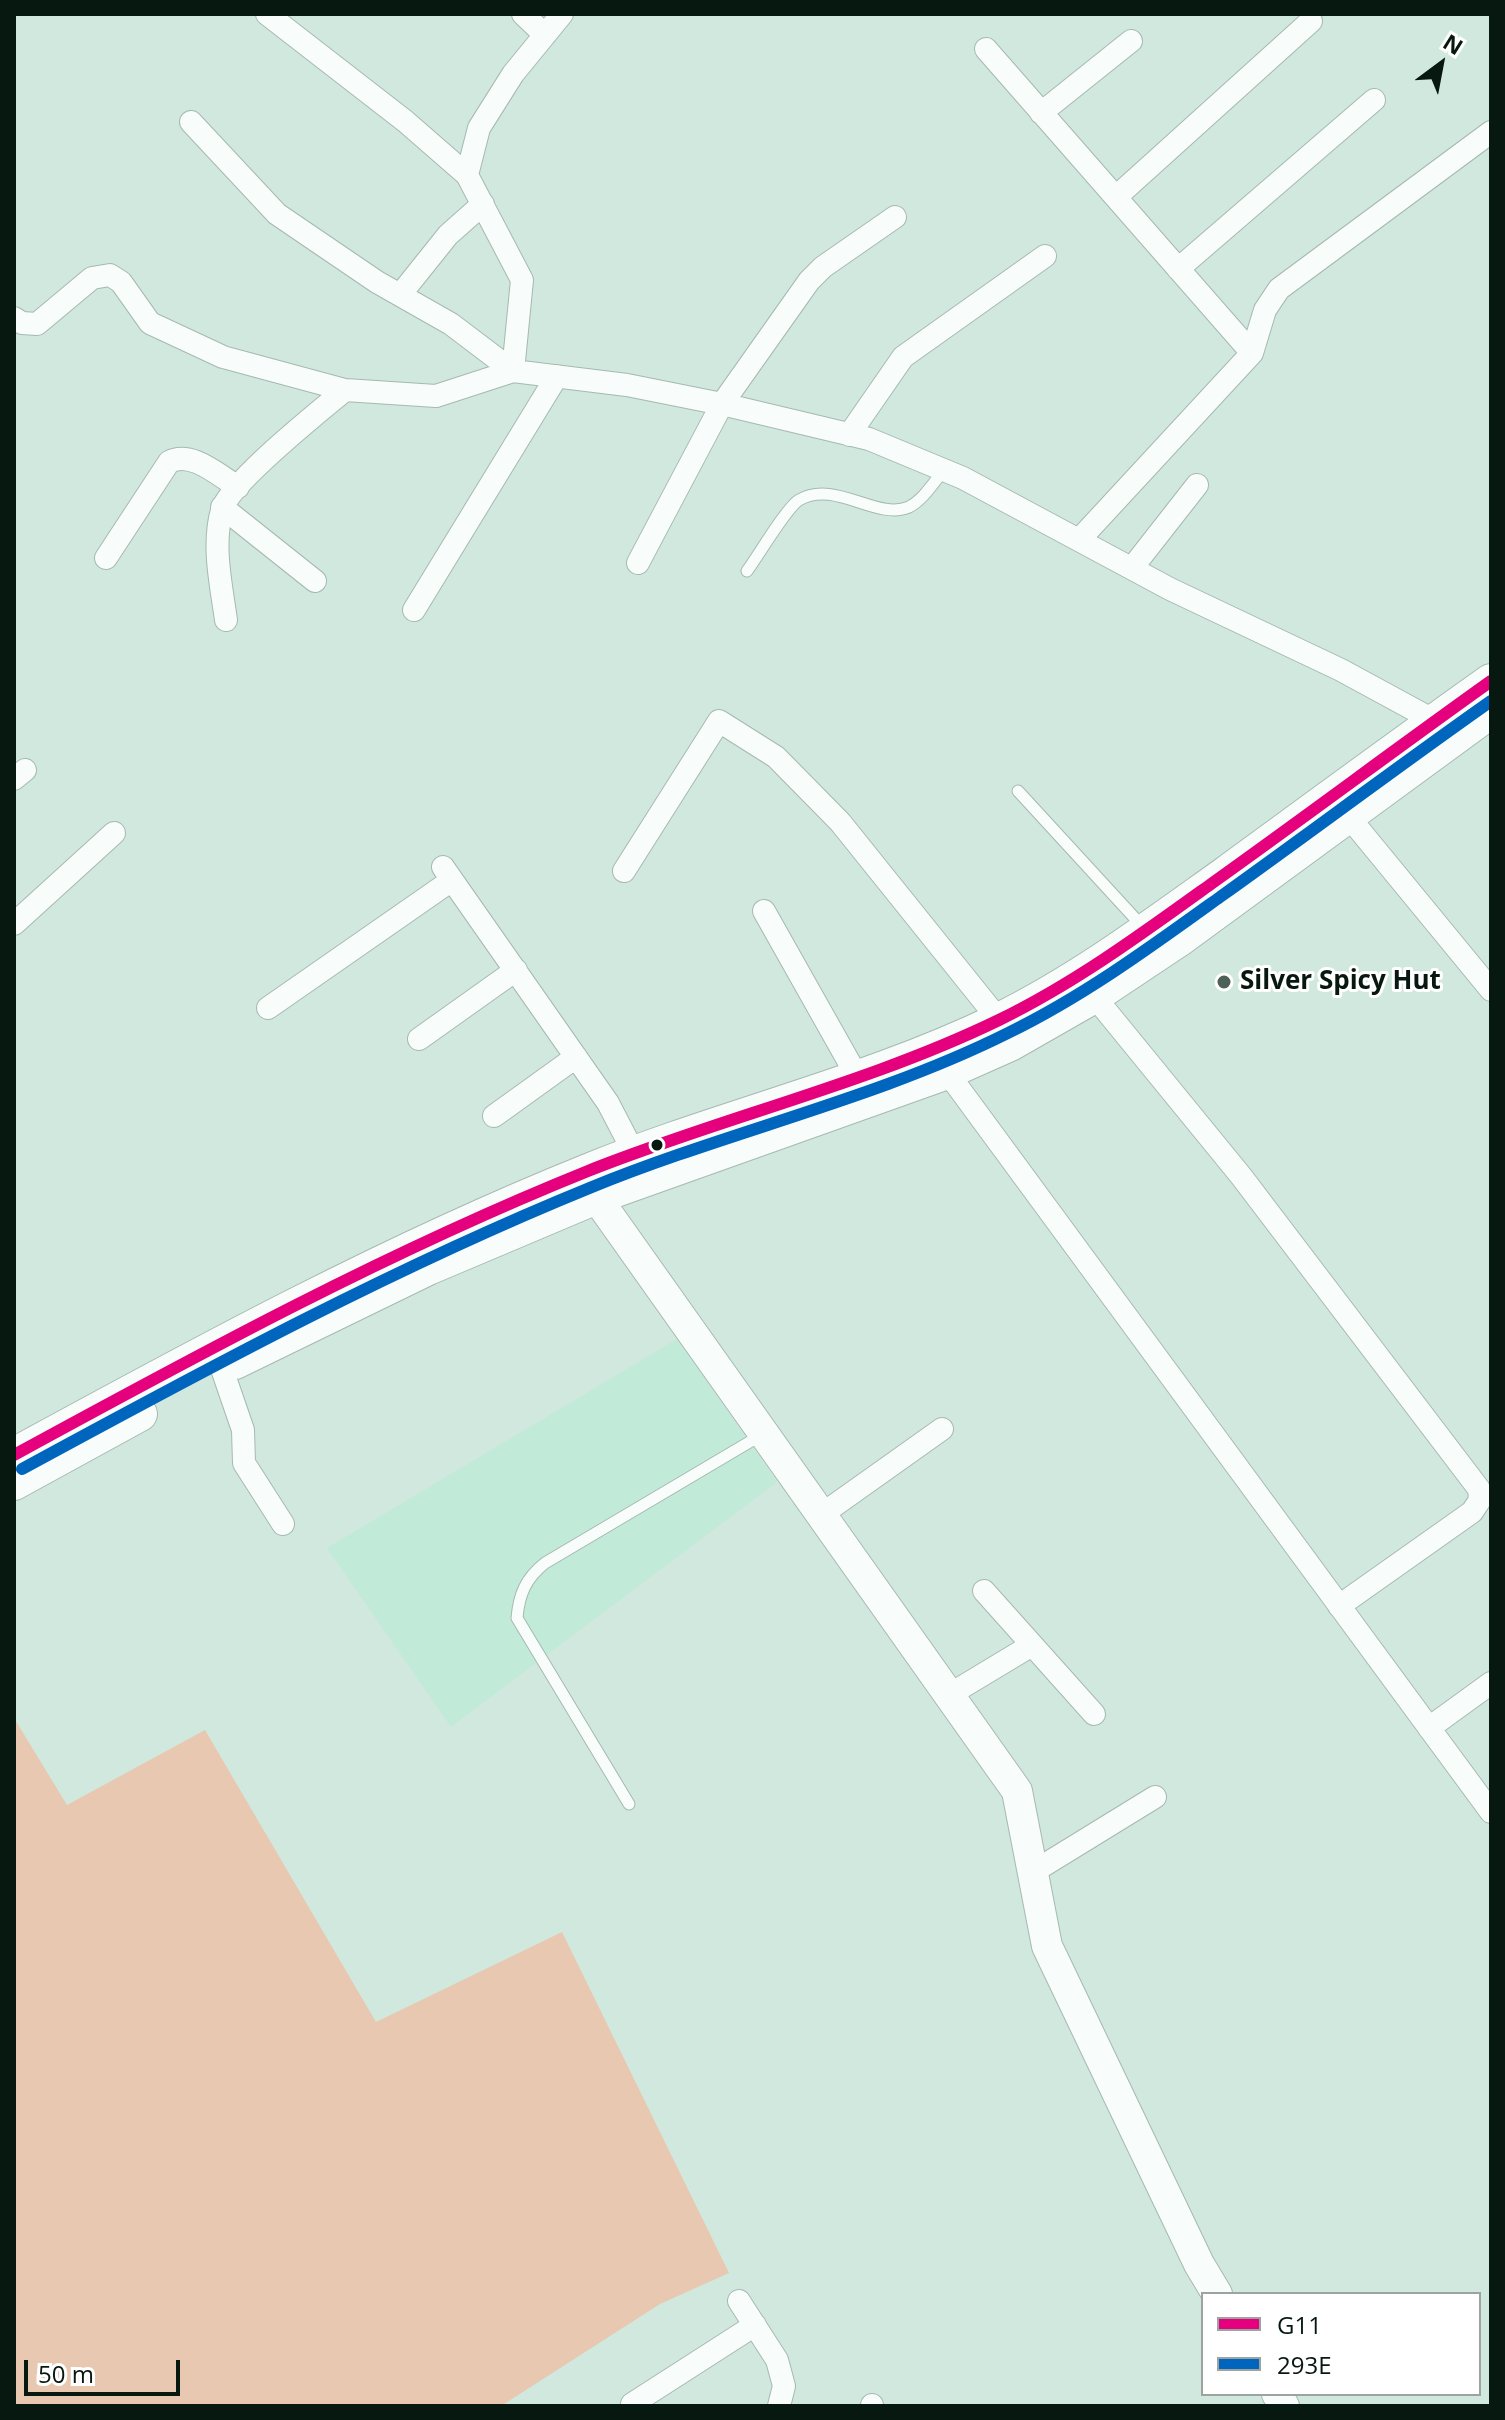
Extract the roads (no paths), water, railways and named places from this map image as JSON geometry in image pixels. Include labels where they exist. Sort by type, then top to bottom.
[{"type":"main road","points":[[14,1483],[222,1369],[591,1184],[634,1153],[858,1078],[936,1048],[1004,1032],[1094,996],[1181,938],[1348,816],[1446,727],[1491,681]]},
{"type":"main road","points":[[14,1455],[213,1347],[428,1240],[591,1184],[947,1072],[1146,930],[1446,727],[1491,711]]},
{"type":"street","points":[[267,14],[405,121],[467,175],[522,280],[513,371]]},
{"type":"street","points":[[523,14],[545,35]]},
{"type":"street","points":[[467,175],[479,128],[513,74],[562,14]]},
{"type":"street","points":[[1116,197],[1311,21]]},
{"type":"street","points":[[1041,113],[1131,41]]},
{"type":"street","points":[[986,49],[1252,353]]},
{"type":"street","points":[[1178,269],[1374,100]]},
{"type":"street","points":[[191,122],[277,214],[400,295],[451,324],[513,371]]},
{"type":"street","points":[[1079,540],[1252,353],[1265,310],[1279,289],[1491,132]]},
{"type":"street","points":[[400,295],[448,235],[483,204]]},
{"type":"street","points":[[638,563],[722,404],[809,281],[823,267],[895,217]]},
{"type":"street","points":[[849,435],[903,357],[1045,256]]},
{"type":"street","points":[[14,318],[22,323],[37,324],[92,278],[110,275],[121,282],[150,323],[223,357],[345,390],[436,396],[513,371],[627,385],[869,439],[963,478],[1170,589],[1341,670],[1446,727]]},
{"type":"street","points":[[414,610],[557,376]]},
{"type":"street","points":[[226,620],[217,548],[222,507],[250,473],[345,390]]},
{"type":"street","points":[[106,558],[169,462],[178,457],[188,458],[238,487]]},
{"type":"street","points":[[1132,568],[1197,485]]},
{"type":"street","points":[[222,507],[315,581]]},
{"type":"street","points":[[624,871],[719,721],[776,757],[840,822],[1004,1032]]},
{"type":"street","points":[[1348,816],[1491,990]]},
{"type":"street","points":[[14,924],[114,833]]},
{"type":"street","points":[[268,1008],[447,874],[608,1103],[634,1153]]},
{"type":"street","points":[[764,911],[858,1078]]},
{"type":"street","points":[[419,1039],[516,970]]},
{"type":"street","points":[[1094,996],[1241,1176],[1479,1489],[1480,1500],[1472,1512],[1339,1606]]},
{"type":"street","points":[[494,1116],[576,1057]]},
{"type":"street","points":[[947,1072],[1429,1728],[1489,1804]]},
{"type":"street","points":[[591,1184],[1017,1791],[1047,1946],[1199,2264],[1216,2292]]},
{"type":"street","points":[[222,1369],[243,1430],[244,1463],[283,1524]]},
{"type":"street","points":[[821,1515],[942,1429]]},
{"type":"street","points":[[984,1591],[1094,1714]]},
{"type":"street","points":[[949,1695],[1032,1645]]},
{"type":"street","points":[[1429,1728],[1491,1683]]},
{"type":"street","points":[[1033,1872],[1155,1797]]},
{"type":"street","points":[[739,2301],[777,2360],[784,2386],[779,2406]]},
{"type":"street","points":[[632,2404],[755,2325]]},
{"type":"lane","points":[[747,571],[797,501],[830,494],[891,509],[909,507],[944,470]]},
{"type":"lane","points":[[1018,791],[1146,930]]},
{"type":"lane","points":[[629,1804],[517,1618],[519,1599],[530,1574],[545,1563],[763,1433]]},
{"type":"place","name":"Silver Spicy Hut","points":[[1224,982]]}]
